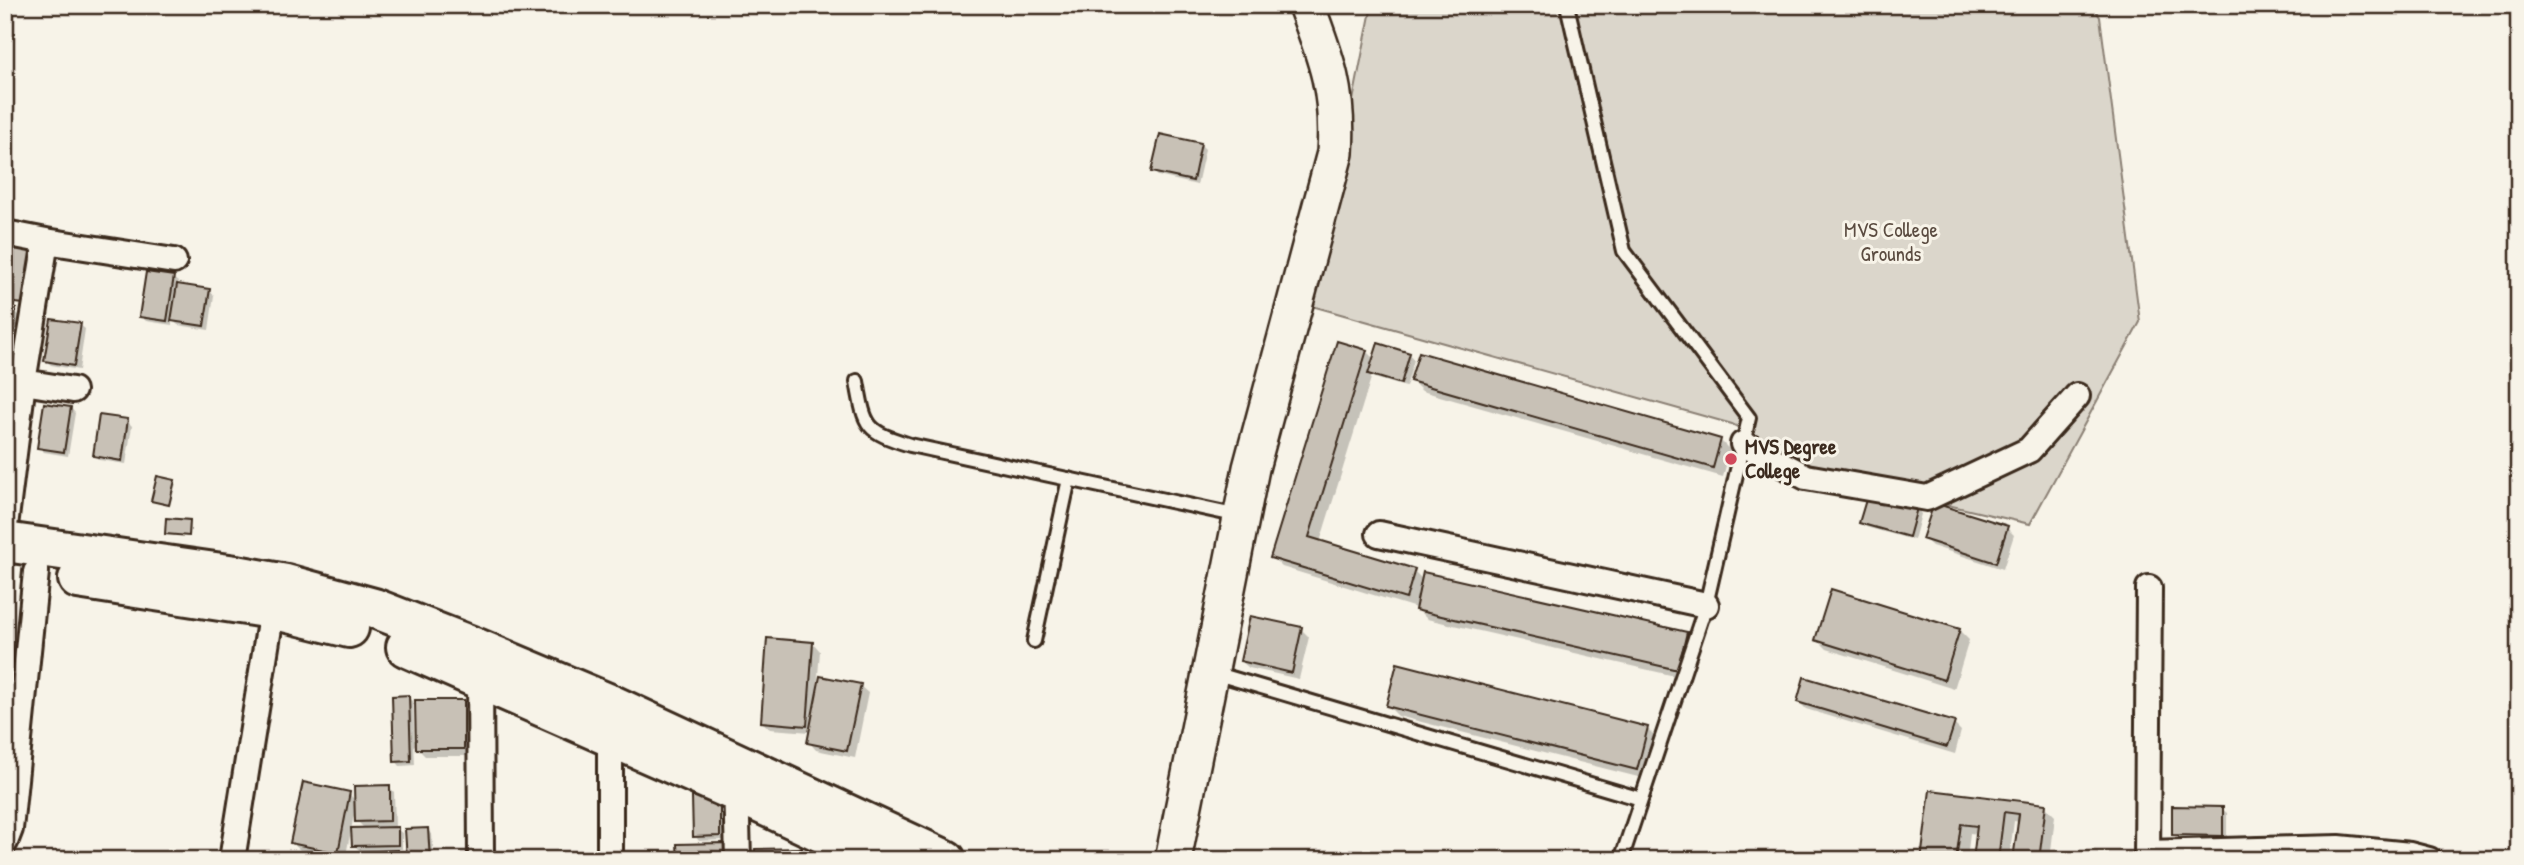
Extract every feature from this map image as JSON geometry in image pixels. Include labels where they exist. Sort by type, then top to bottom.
[{"type":"main road","points":[[5,542],[279,597],[350,628],[409,648],[480,664],[610,704],[871,858]]},
{"type":"main road","points":[[21,570],[279,597]]},
{"type":"main road","points":[[480,664],[610,736],[736,777],[946,860]]},
{"type":"street","points":[[1173,860],[1251,468],[1335,153],[1337,120],[1334,93],[1321,45],[1306,5]]},
{"type":"street","points":[[5,233],[174,261]]},
{"type":"street","points":[[5,526],[14,380],[46,241]]},
{"type":"street","points":[[14,380],[73,390]]},
{"type":"street","points":[[1743,444],[1806,477],[1927,498],[2029,450],[2077,396]]},
{"type":"street","points":[[1379,534],[1706,605]]},
{"type":"street","points":[[5,842],[10,829],[21,570]]},
{"type":"street","points":[[2149,588],[2147,856],[2289,855],[2339,848],[2410,855],[2429,860]]},
{"type":"street","points":[[232,860],[279,597]]},
{"type":"street","points":[[480,664],[481,860]]},
{"type":"street","points":[[610,736],[611,860]]},
{"type":"street","points":[[736,777],[738,860]]},
{"type":"lane","points":[[1567,5],[1624,251],[1749,418],[1706,605],[1621,860]]},
{"type":"lane","points":[[857,380],[862,411],[872,430],[879,436],[1241,516]]},
{"type":"lane","points":[[1034,641],[1069,479]]},
{"type":"lane","points":[[1210,672],[1641,799]]},
{"type":"green space","name":"MVS College Grounds","points":[[1372,5],[2092,5],[2100,17],[2140,322],[2030,524],[1835,479],[1732,424],[1312,306]]},
{"type":"building","points":[[1160,134],[1201,143],[1193,181],[1151,172]]},
{"type":"building","points":[[5,238],[34,243],[24,304],[5,302]]},
{"type":"building","points":[[146,272],[174,276],[167,321],[139,317]]},
{"type":"building","points":[[177,284],[210,289],[204,326],[171,321]]},
{"type":"building","points":[[5,308],[16,309],[12,337],[5,336]]},
{"type":"building","points":[[51,319],[81,323],[74,366],[44,361]]},
{"type":"building","points":[[1337,341],[1367,350],[1309,537],[1415,569],[1406,599],[1270,558]]},
{"type":"building","points":[[1378,343],[1410,353],[1401,384],[1368,374]]},
{"type":"building","points":[[1419,352],[1721,439],[1713,468],[1410,381]]},
{"type":"building","points":[[44,403],[71,407],[64,452],[37,448]]},
{"type":"building","points":[[99,415],[128,419],[122,461],[93,456]]},
{"type":"building","points":[[157,476],[175,480],[169,505],[151,501]]},
{"type":"building","points":[[1868,493],[1917,508],[1909,537],[1859,523]]},
{"type":"building","points":[[1934,503],[2008,526],[1996,563],[1922,539]]},
{"type":"building","points":[[166,518],[190,520],[189,536],[165,534]]},
{"type":"building","points":[[1423,572],[1687,632],[1678,670],[1415,610]]},
{"type":"building","points":[[1831,589],[1960,629],[1944,680],[1815,640]]},
{"type":"building","points":[[1250,616],[1302,627],[1292,673],[1240,661]]},
{"type":"building","points":[[767,638],[813,642],[807,726],[761,722]]},
{"type":"building","points":[[1397,663],[1648,727],[1637,770],[1386,706]]},
{"type":"building","points":[[820,676],[861,684],[847,751],[807,743]]},
{"type":"building","points":[[1804,677],[1955,722],[1947,747],[1797,702]]},
{"type":"building","points":[[409,695],[411,761],[394,762],[392,696]]},
{"type":"building","points":[[415,700],[464,700],[464,749],[416,749]]},
{"type":"building","points":[[303,782],[350,792],[338,853],[290,843]]},
{"type":"building","points":[[390,785],[390,821],[355,822],[354,786]]},
{"type":"building","points":[[1930,790],[2046,804],[2039,860],[2013,860],[2019,814],[2004,812],[1998,860],[1973,860],[1977,826],[1961,824],[1956,860],[1921,860]]},
{"type":"building","points":[[720,796],[720,836],[693,837],[692,797]]},
{"type":"building","points":[[2172,806],[2223,807],[2223,836],[2172,835]]},
{"type":"building","points":[[398,827],[398,845],[352,846],[351,828]]},
{"type":"building","points":[[428,828],[430,860],[407,860],[405,829]]},
{"type":"building","points":[[724,843],[725,860],[678,860],[677,844]]},
{"type":"building","points":[[802,848],[802,860],[755,860],[755,849]]},
{"type":"building","points":[[398,850],[398,860],[356,860],[356,852]]},
{"type":"place","name":"MVS Degree College","points":[[1731,459]]}]
